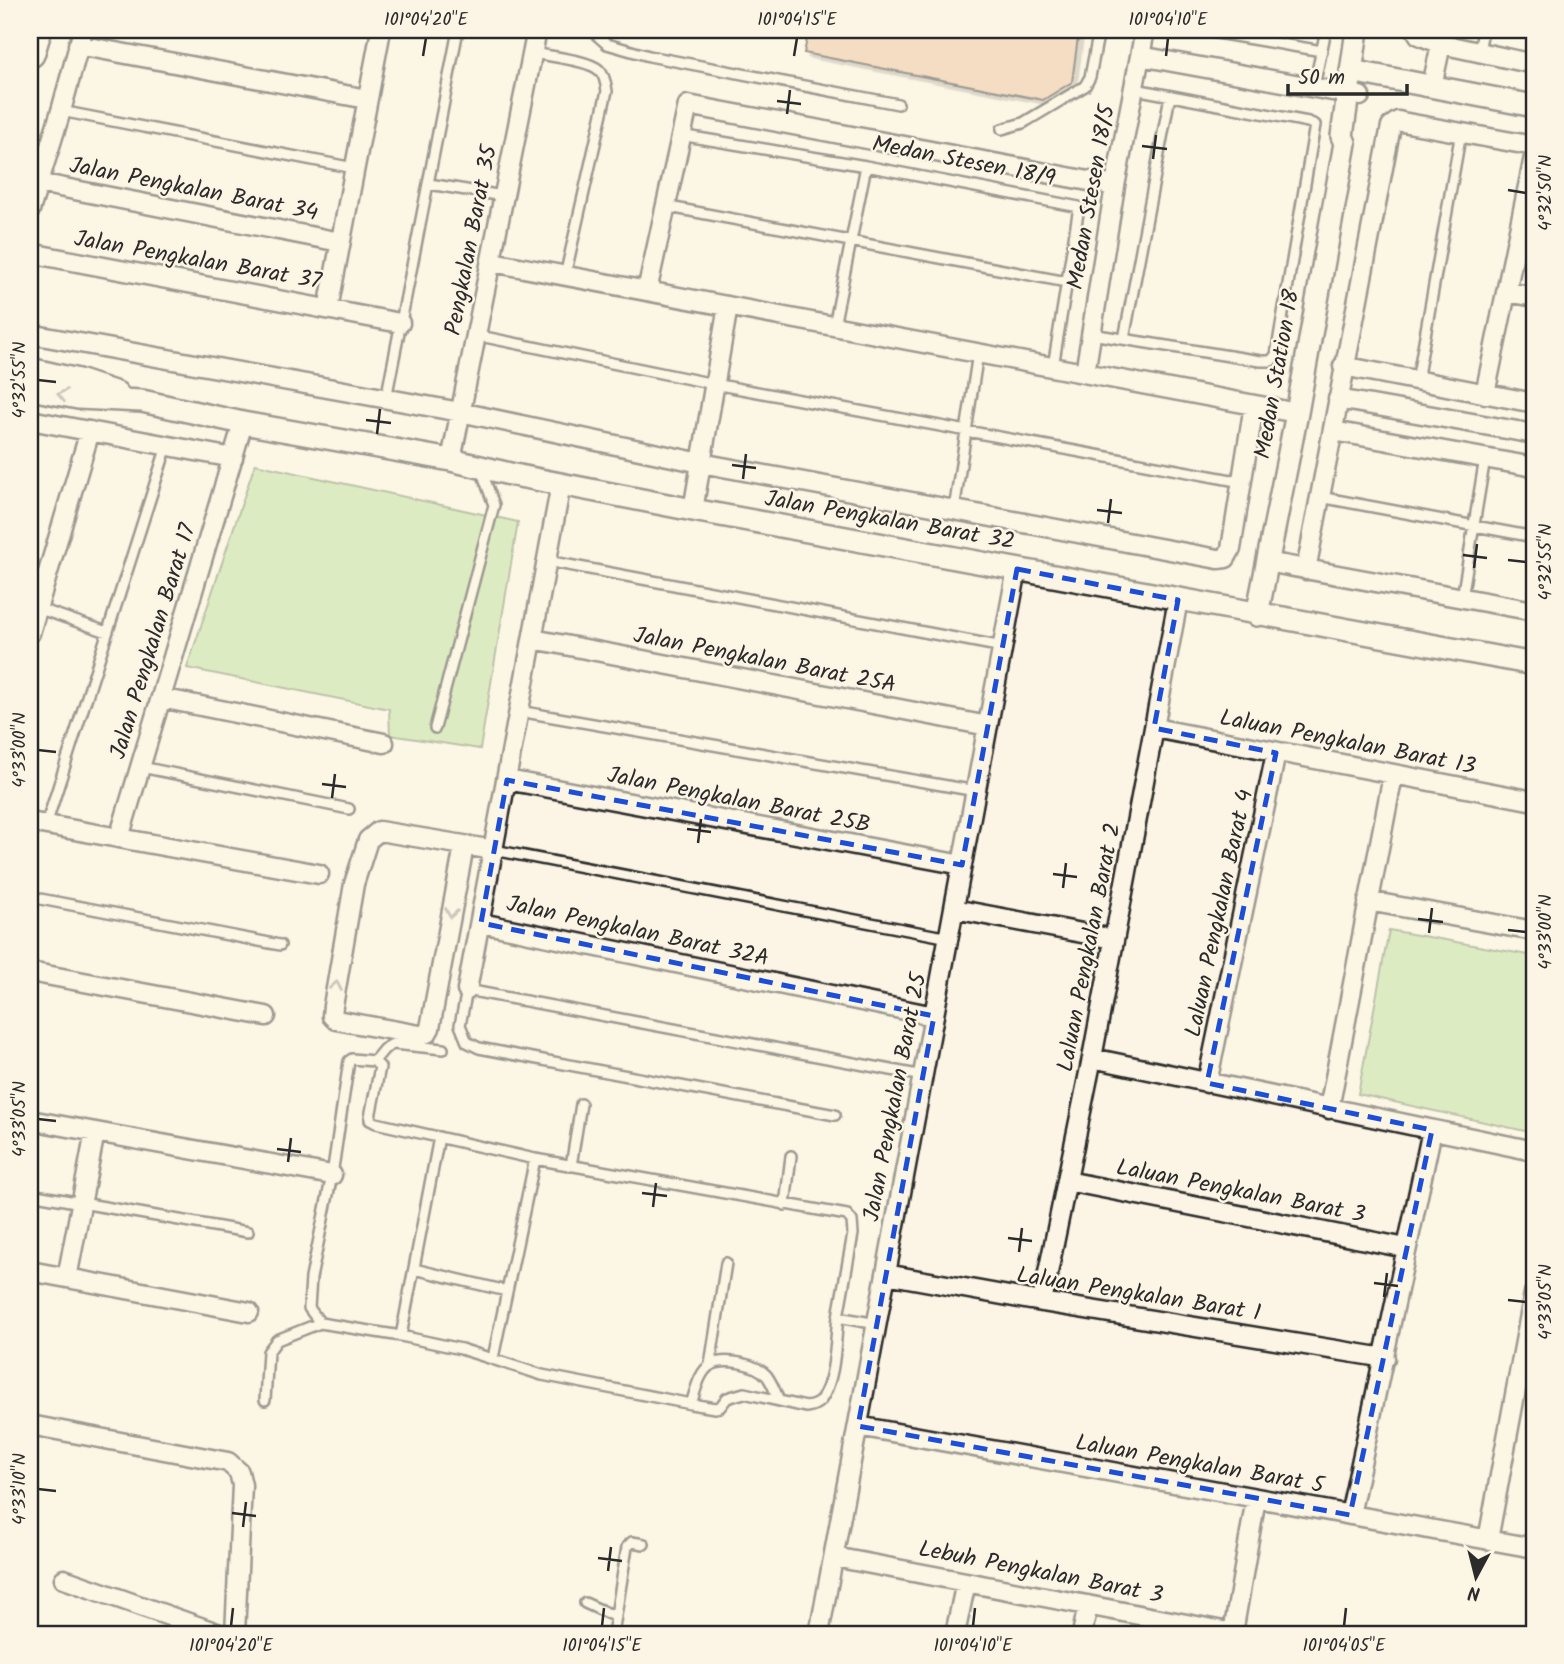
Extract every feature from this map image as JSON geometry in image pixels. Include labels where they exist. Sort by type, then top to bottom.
[{"type":"main road","points":[[30,52],[37,30]]},
{"type":"street","name":"Jalan Pengkalan Barat 37","points":[[30,253],[328,309],[380,30]]},
{"type":"street","name":"Medan Stesen 18/5","points":[[1085,373],[1115,186],[1145,30]]},
{"type":"street","name":"Medan Station 18","points":[[1357,30],[1358,72]]},
{"type":"street","name":"Medan Station 18","points":[[1257,615],[1297,413],[1345,143],[1342,136],[1370,30]]},
{"type":"street","points":[[1416,30],[1419,35],[1441,44],[1534,64]]},
{"type":"street","points":[[30,210],[81,38],[367,99]]},
{"type":"street","name":"Pengkalan Barat 35","points":[[451,460],[503,196],[538,39]]},
{"type":"street","points":[[1432,86],[1441,44]]},
{"type":"street","points":[[1140,55],[1354,95]]},
{"type":"street","points":[[1358,72],[1534,106]]},
{"type":"street","name":"Medan Stesen 18/9","points":[[680,135],[688,105],[1115,186]]},
{"type":"street","points":[[1306,570],[1343,366],[1391,127],[1402,121],[1534,146]]},
{"type":"street","points":[[647,291],[680,135]]},
{"type":"street","points":[[1485,394],[1528,218],[1534,157]]},
{"type":"street","name":"Jalan Pengkalan Barat 34","points":[[39,183],[341,242]]},
{"type":"street","points":[[492,262],[1297,413]]},
{"type":"street","points":[[1508,292],[1534,297]]},
{"type":"street","points":[[693,510],[728,306]]},
{"type":"street","points":[[328,309],[400,323]]},
{"type":"street","points":[[30,334],[460,412],[701,463],[1218,559],[1226,558],[1231,549],[1254,405]]},
{"type":"street","points":[[1343,366],[1534,403]]},
{"type":"street","points":[[30,369],[78,380],[142,401]]},
{"type":"street","name":"Jalan Pengkalan Barat 32","points":[[30,389],[78,398],[142,401],[693,510],[1534,664]]},
{"type":"street","points":[[1338,398],[1534,434]]},
{"type":"street","points":[[30,420],[233,458]]},
{"type":"street","name":"Jalan Pengkalan Barat 17","points":[[119,838],[243,423]]},
{"type":"street","points":[[30,633],[90,431]]},
{"type":"street","points":[[1333,431],[1534,467]]},
{"type":"street","name":"Jalan Pengkalan Barat 32A","points":[[561,484],[481,923],[934,1016]]},
{"type":"street","points":[[1267,562],[1534,611]]},
{"type":"street","name":"Jalan Pengkalan Barat 25","points":[[819,1634],[1017,569]]},
{"type":"street","name":"Laluan Pengkalan Barat 2","points":[[1042,1302],[1092,1058],[1178,600]]},
{"type":"street","name":"Jalan Pengkalan Barat 25A","points":[[533,639],[988,726]]},
{"type":"street","points":[[161,698],[384,743]]},
{"type":"street","name":"Laluan Pengkalan Barat 13","points":[[1154,728],[1276,754],[1534,801]]},
{"type":"street","name":"Laluan Pengkalan Barat 4","points":[[1207,1083],[1276,754]]},
{"type":"street","points":[[1329,1109],[1393,775]]},
{"type":"street","name":"Jalan Pengkalan Barat 25B","points":[[507,780],[962,865]]},
{"type":"street","points":[[38,824],[319,874]]},
{"type":"street","points":[[464,846],[427,1033],[420,1035],[335,1020],[332,1016],[333,1006],[354,884],[368,840],[379,831],[494,850]]},
{"type":"street","points":[[1368,901],[1534,931]]},
{"type":"street","points":[[954,909],[1114,939]]},
{"type":"street","points":[[467,990],[481,923]]},
{"type":"street","points":[[30,972],[266,1016]]},
{"type":"street","points":[[1092,1058],[1534,1151]]},
{"type":"street","points":[[30,1120],[332,1175]]},
{"type":"street","points":[[1350,1515],[1432,1130]]},
{"type":"street","points":[[66,1278],[95,1132]]},
{"type":"street","name":"Laluan Pengkalan Barat 3","points":[[1067,1181],[1406,1248]]},
{"type":"street","points":[[30,1271],[249,1312]]},
{"type":"street","name":"Laluan Pengkalan Barat 1","points":[[886,1274],[1385,1358]]},
{"type":"street","points":[[1488,1540],[1534,1293]]},
{"type":"street","points":[[30,1425],[228,1462],[239,1472],[242,1485],[235,1634]]},
{"type":"street","name":"Laluan Pengkalan Barat 5","points":[[858,1426],[1534,1548]]},
{"type":"street","points":[[1236,1634],[1256,1498]]},
{"type":"street","name":"Lebuh Pengkalan Barat 3","points":[[834,1557],[1236,1634]]},
{"type":"street","points":[[64,1579],[220,1634]]},
{"type":"street","points":[[956,1634],[966,1582]]},
{"type":"street","points":[[1082,1634],[1088,1605]]},
{"type":"lane","points":[[386,399],[458,30]]},
{"type":"lane","points":[[591,30],[607,44],[695,65],[898,104]]},
{"type":"lane","points":[[1002,129],[1023,123],[1085,86],[1090,77],[1099,30]]},
{"type":"lane","points":[[1199,30],[1251,35],[1322,51]]},
{"type":"lane","points":[[1314,86],[1326,30]]},
{"type":"lane","points":[[1479,52],[1483,30]]},
{"type":"lane","points":[[538,39],[599,69],[607,91],[565,276]]},
{"type":"lane","points":[[1091,334],[1261,361],[1270,361],[1276,355],[1315,125],[1135,89]]},
{"type":"lane","points":[[1124,339],[1170,96]]},
{"type":"lane","points":[[61,111],[354,168]]},
{"type":"lane","points":[[1417,381],[1461,132]]},
{"type":"lane","name":"Medan Stesen 18/9","points":[[680,135],[866,166],[1079,207],[1053,367]]},
{"type":"lane","points":[[834,326],[866,166]]},
{"type":"lane","points":[[429,184],[503,196]]},
{"type":"lane","points":[[664,206],[1067,282]]},
{"type":"lane","points":[[475,335],[714,384],[1242,482]]},
{"type":"lane","points":[[954,510],[978,353]]},
{"type":"lane","points":[[38,824],[107,632],[167,446]]},
{"type":"lane","points":[[1462,598],[1485,458]]},
{"type":"lane","points":[[435,728],[494,505],[480,467]]},
{"type":"lane","points":[[1320,497],[1534,537]]},
{"type":"lane","points":[[547,561],[1003,647]]},
{"type":"lane","points":[[37,608],[107,632]]},
{"type":"lane","points":[[519,711],[976,791]]},
{"type":"lane","points":[[141,767],[349,809]]},
{"type":"lane","points":[[494,850],[949,938]]},
{"type":"lane","points":[[30,897],[280,945]]},
{"type":"lane","points":[[835,1115],[479,1048],[467,1042],[460,1025],[467,990],[923,1076]]},
{"type":"lane","points":[[374,1062],[384,1049],[393,1044],[443,1049]]},
{"type":"lane","points":[[265,1400],[268,1352],[272,1346],[277,1340],[320,1323],[401,1336],[493,1358],[541,1375],[691,1404],[720,1407],[727,1398],[744,1393],[806,1407],[815,1406],[821,1400],[830,1375],[853,1234],[850,1217],[535,1159],[370,1120],[380,1066],[374,1062],[352,1059],[349,1061],[332,1175],[311,1278],[309,1308],[320,1323]]},
{"type":"lane","points":[[571,1166],[582,1104]]},
{"type":"lane","points":[[401,1336],[439,1137]]},
{"type":"lane","points":[[785,1205],[791,1156]]},
{"type":"lane","points":[[493,1358],[535,1159]]},
{"type":"lane","points":[[30,1194],[248,1232]]},
{"type":"lane","points":[[691,1404],[702,1375],[710,1365],[726,1263]]},
{"type":"lane","points":[[414,1269],[507,1291]]},
{"type":"lane","points":[[838,1317],[877,1324]]},
{"type":"lane","points":[[710,1365],[727,1362],[757,1368],[767,1377],[779,1401]]},
{"type":"lane","points":[[613,1634],[627,1547],[632,1542],[644,1544]]},
{"type":"lane","points":[[585,1603],[616,1617]]},
{"type":"highlighted area","points":[[1017,569],[1178,600],[1154,728],[1276,753],[1207,1083],[1432,1130],[1350,1515],[858,1426],[934,1016],[481,923],[507,780],[962,865]]},
{"type":"green space","points":[[255,464],[518,522],[480,749],[390,735],[389,709],[187,668]]},
{"type":"green space","points":[[1389,930],[1534,956],[1534,1133],[1358,1094]]},
{"type":"building","points":[[809,30],[1079,30],[1072,82],[1043,100],[804,53]]}]
